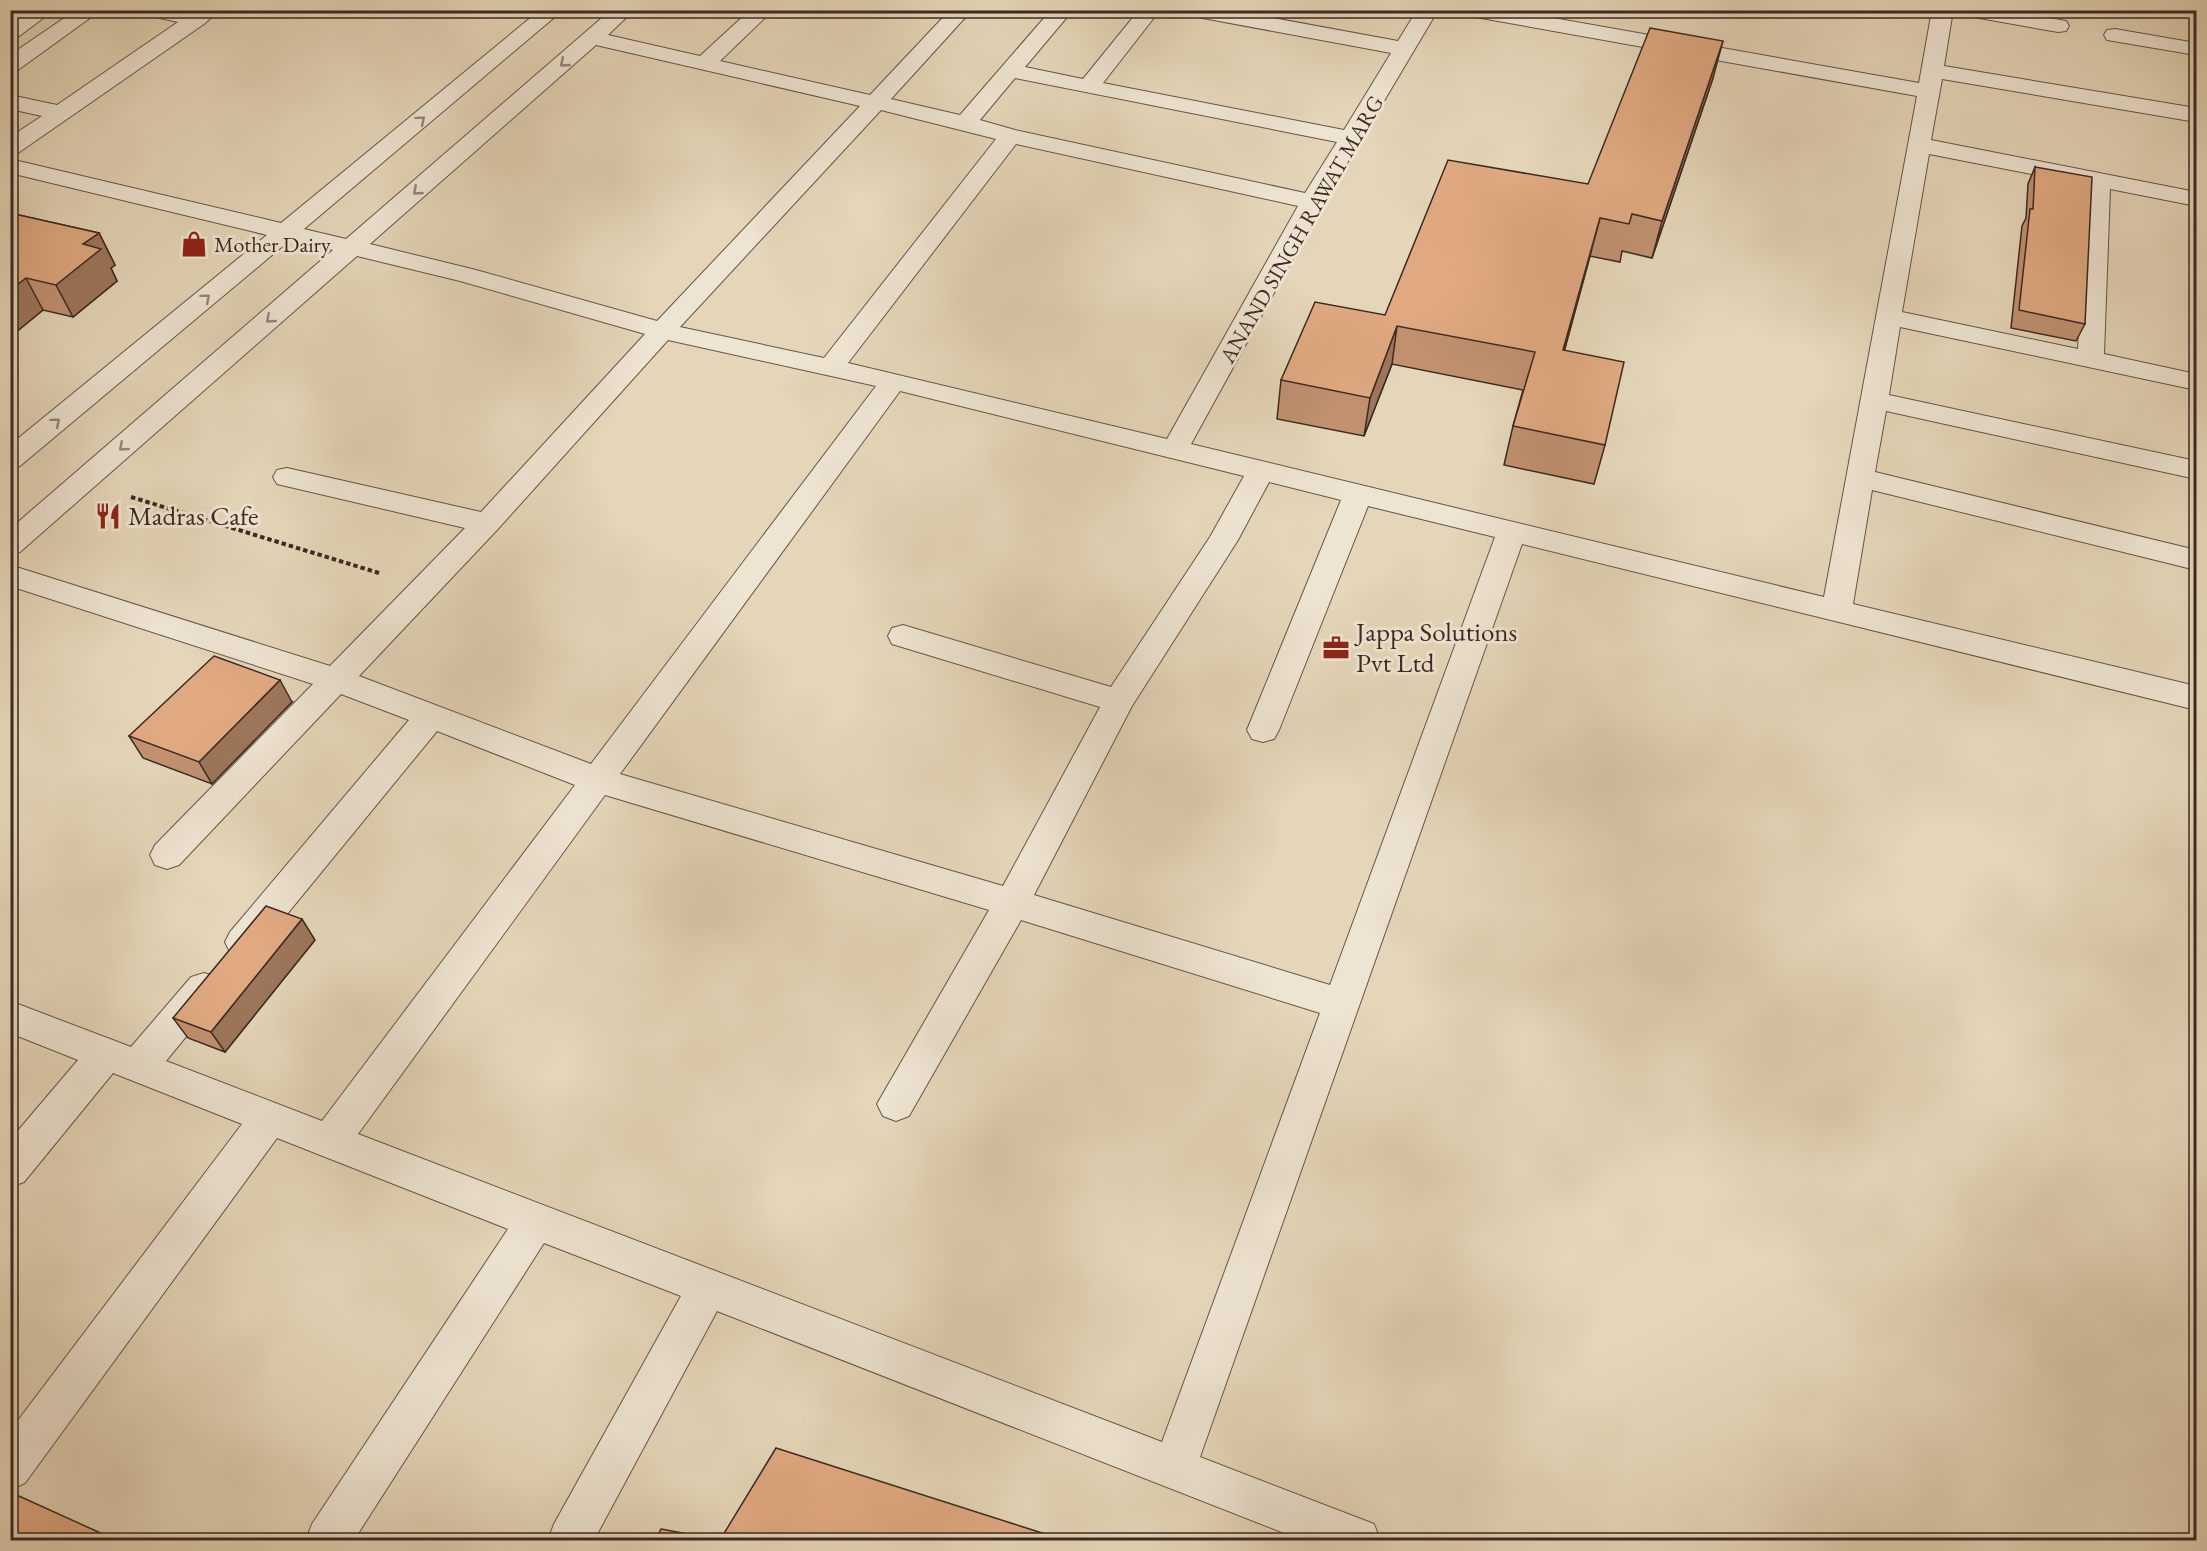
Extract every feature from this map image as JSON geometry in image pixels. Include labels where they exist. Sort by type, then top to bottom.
[{"type":"street","points":[[10,32],[44,10]]},
{"type":"street","points":[[10,65],[91,10]]},
{"type":"street","points":[[149,10],[203,15]]},
{"type":"street","points":[[10,460],[553,10]]},
{"type":"street","points":[[10,545],[624,10]]},
{"type":"street","points":[[704,64],[763,10]]},
{"type":"street","points":[[167,855],[488,523],[662,331],[962,10]]},
{"type":"street","points":[[965,123],[1063,10]]},
{"type":"street","points":[[1089,86],[1150,10]]},
{"type":"street","points":[[1192,10],[1406,49]]},
{"type":"street","name":"ANAND SINGH RAWAT MARG","points":[[1175,449],[1312,202],[1428,10]]},
{"type":"street","points":[[1470,10],[1930,81],[2196,116]]},
{"type":"street","points":[[1837,610],[1943,10]]},
{"type":"street","points":[[1968,10],[2058,26]]},
{"type":"street","points":[[10,148],[203,15]]},
{"type":"street","points":[[2115,35],[2196,49]]},
{"type":"street","points":[[593,38],[965,123],[1010,136],[1312,202]]},
{"type":"street","points":[[1011,71],[1351,138]]},
{"type":"street","points":[[10,102],[60,113]]},
{"type":"street","points":[[830,368],[1010,136]]},
{"type":"street","points":[[1919,145],[2196,199]]},
{"type":"street","points":[[10,166],[350,249],[467,275],[662,331],[892,381],[2196,698]]},
{"type":"street","points":[[2091,360],[2099,180]]},
{"type":"street","points":[[1888,317],[2196,382]]},
{"type":"street","points":[[330,1142],[892,381]]},
{"type":"street","points":[[1874,400],[2196,470]]},
{"type":"street","points":[[896,1104],[1012,903],[1119,701],[1223,540],[1261,471]]},
{"type":"street","points":[[287,477],[488,523]]},
{"type":"street","points":[[1860,478],[2196,560]]},
{"type":"street","points":[[1263,730],[1358,494]]},
{"type":"street","points":[[1174,1469],[1512,532]]},
{"type":"street","points":[[10,575],[337,680],[597,780],[1342,1004]]},
{"type":"street","points":[[903,636],[1119,701]]},
{"type":"street","points":[[10,1169],[122,1061],[432,715]]},
{"type":"street","points":[[10,1017],[1358,1540]]},
{"type":"street","points":[[10,1468],[270,1117]]},
{"type":"street","points":[[328,1540],[536,1221]]},
{"type":"street","points":[[570,1540],[708,1287]]},
{"type":"path","points":[[82,482],[426,587]]},
{"type":"building","points":[[1650,28],[1723,41],[1662,221],[1632,214],[1629,224],[1600,218],[1563,350],[1624,362],[1605,445],[1513,426],[1535,352],[1397,326],[1370,398],[1281,380],[1315,302],[1385,315],[1448,160],[1588,184]]},
{"type":"building","points":[[2035,167],[2092,177],[2085,324],[2019,310],[2030,209],[2033,209]]},
{"type":"building","points":[[10,213],[99,233],[83,244],[101,249],[56,285],[26,278],[10,290]]},
{"type":"building","points":[[214,656],[280,680],[199,762],[129,736]]},
{"type":"building","points":[[266,906],[302,919],[211,1032],[173,1018]]},
{"type":"building","points":[[776,1448],[1064,1540],[720,1540]]},
{"type":"building","points":[[10,1492],[116,1540],[10,1540]]},
{"type":"building","points":[[661,1529],[719,1540],[655,1540]]},
{"type":"place","name":"Mother Dairy","points":[[194,244]]},
{"type":"place","name":"Madras Cafe","points":[[108,516]]},
{"type":"place","name":"Jappa Solutions Pvt Ltd","points":[[1336,648]]}]
